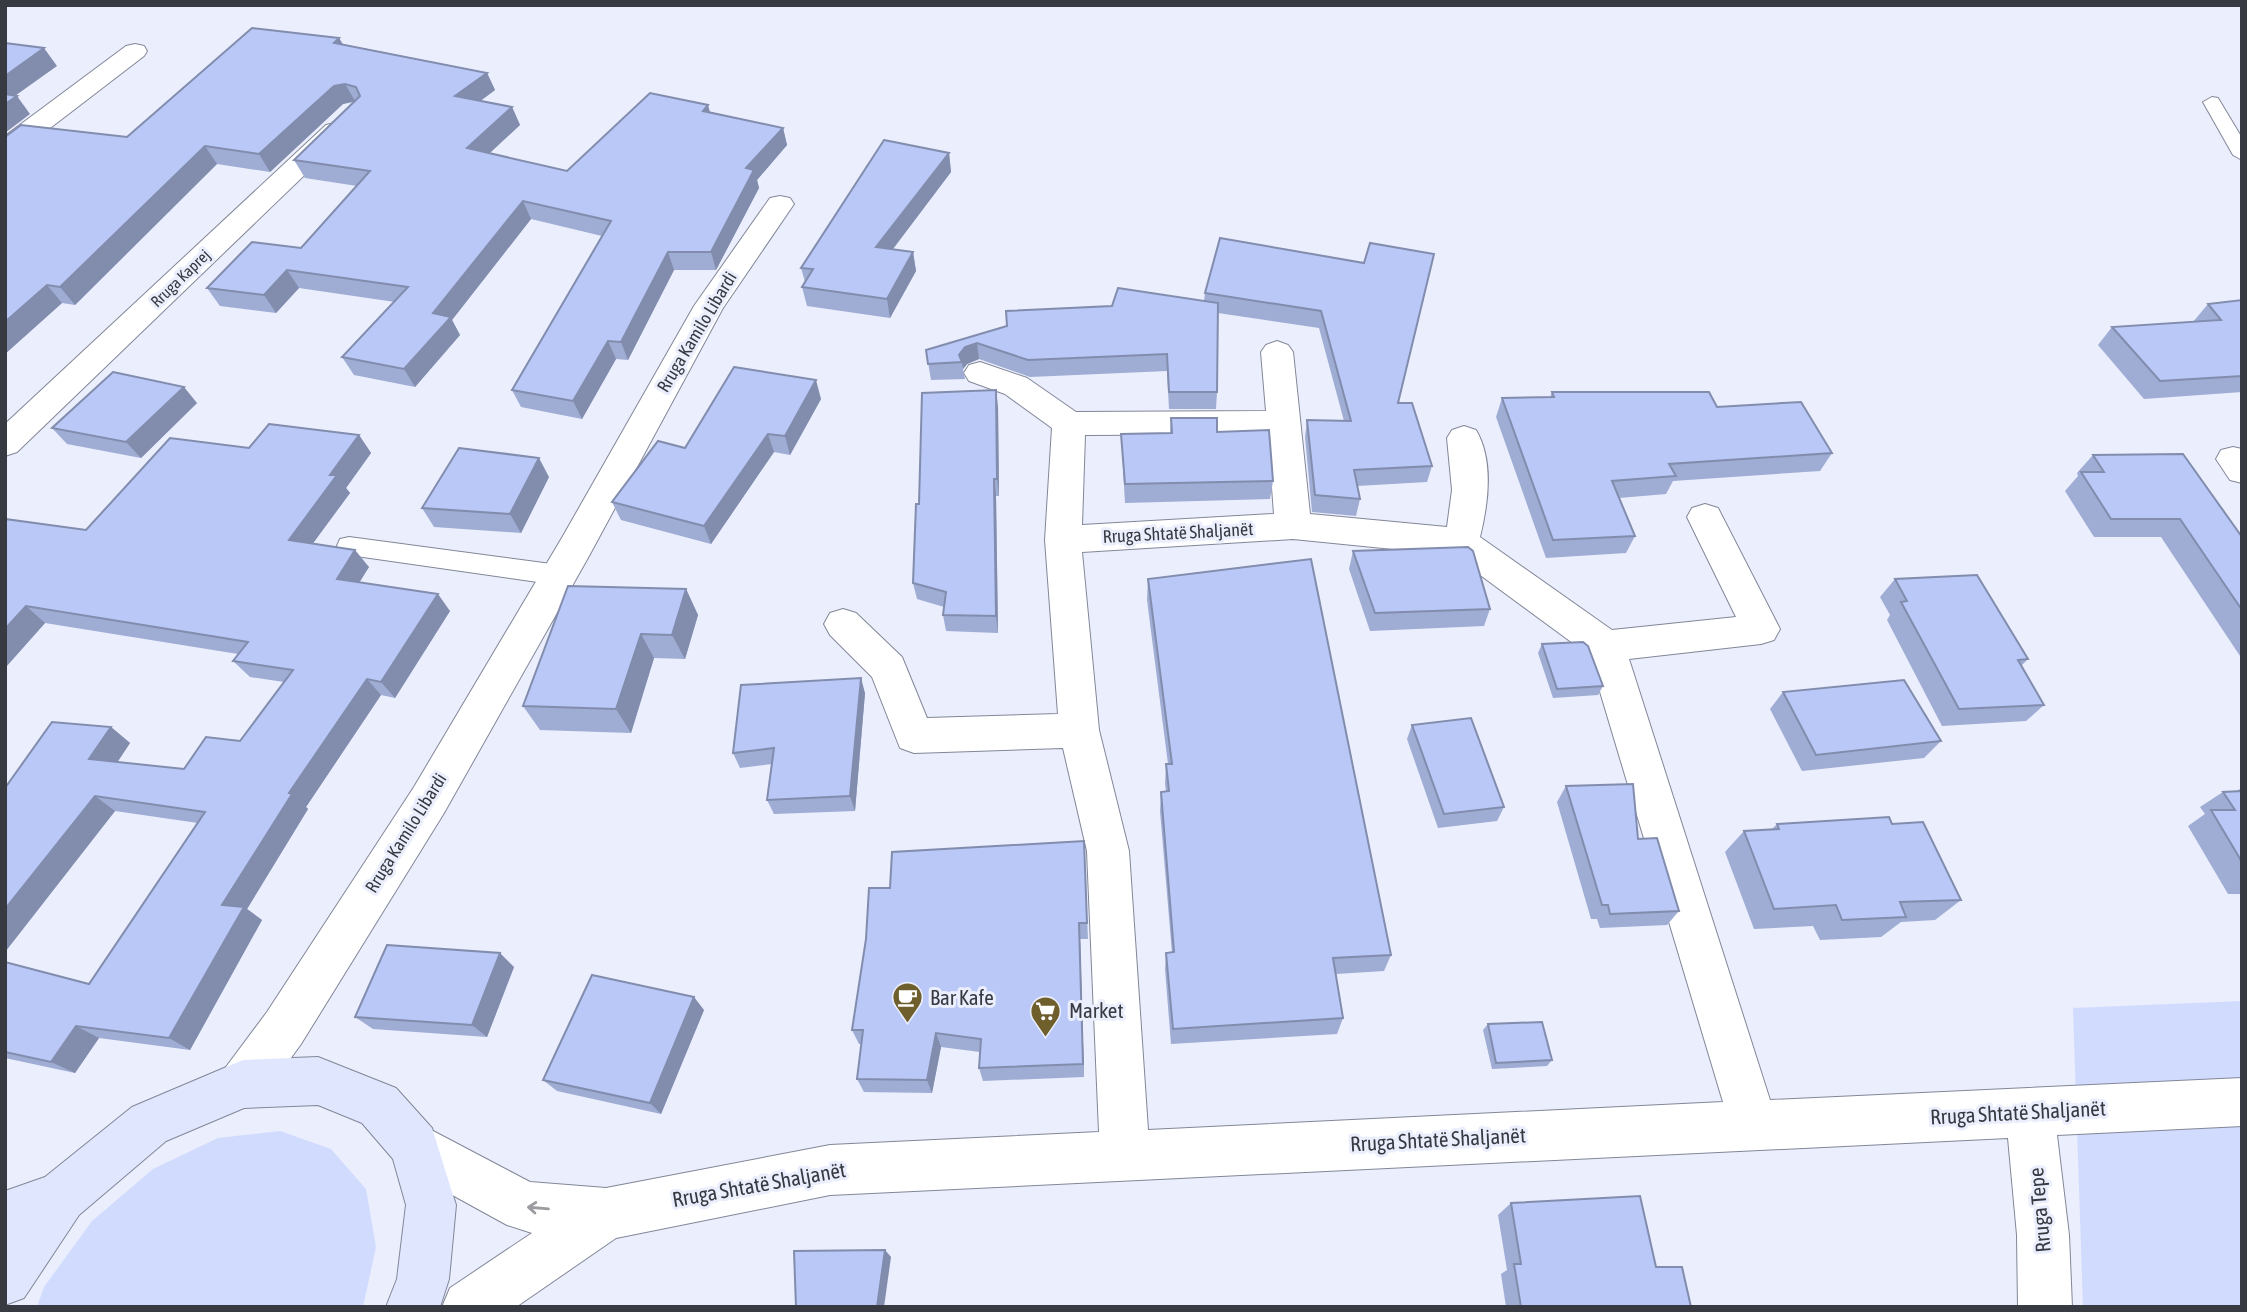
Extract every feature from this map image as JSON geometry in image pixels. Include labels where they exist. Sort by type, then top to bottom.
[{"type":"main road","points":[[5,1279],[61,1197],[149,1124],[243,1084],[318,1081],[379,1105],[414,1146],[430,1205],[423,1279],[413,1307]]},
{"type":"main road","points":[[5,1217],[61,1197]]},
{"type":"street","points":[[5,149],[135,51]]},
{"type":"street","name":"Rruga Kaprej","points":[[5,444],[354,112]]},
{"type":"street","name":"Rruga Kamilo Libardi","points":[[243,1084],[284,1027],[429,800],[559,575],[709,306],[780,204]]},
{"type":"street","points":[[1277,352],[1293,527]]},
{"type":"street","points":[[980,373],[1016,386],[1069,424],[1284,422]]},
{"type":"street","points":[[1069,424],[1063,540],[1079,730],[1108,851],[1121,1055],[1124,1156]]},
{"type":"street","points":[[1464,438],[1470,469],[1471,508],[1461,542],[1606,646],[1753,1124]]},
{"type":"street","points":[[1606,646],[1761,629],[1705,517]]},
{"type":"street","name":"Rruga Shtatë Shaljanët","points":[[1063,540],[1293,527],[1461,542]]},
{"type":"street","points":[[842,624],[888,668],[914,736],[1079,730]]},
{"type":"street","name":"Rruga Shtatë Shaljanët","points":[[414,1146],[525,1207],[606,1214],[830,1170],[2242,1102]]},
{"type":"street","name":"Rruga Tepe","points":[[2031,1114],[2043,1235],[2045,1307]]},
{"type":"street","name":"Rruga Shtatë Shaljanët","points":[[469,1307],[606,1214]]},
{"type":"lane","points":[[2212,102],[2242,155]]},
{"type":"lane","points":[[349,546],[559,575]]},
{"type":"shaded area","points":[[2242,1001],[2242,1307],[2083,1307],[2073,1008]]},
{"type":"shaded area","points":[[280,1131],[331,1149],[366,1189],[376,1247],[363,1307],[37,1307],[44,1287],[92,1221],[153,1169],[218,1138]]},
{"type":"building","points":[[252,28],[339,38],[334,43],[487,73],[455,96],[512,107],[467,148],[567,171],[650,93],[708,105],[703,111],[783,128],[746,168],[754,170],[711,252],[668,252],[621,342],[608,341],[573,401],[512,390],[611,221],[523,201],[433,313],[451,317],[404,369],[342,357],[408,287],[287,270],[264,295],[207,288],[252,242],[301,248],[370,171],[294,160],[360,96],[356,87],[345,84],[334,86],[259,154],[205,146],[60,287],[47,285],[5,322],[5,137],[21,125],[127,137]]},
{"type":"building","points":[[5,43],[44,48],[5,76]]},
{"type":"building","points":[[5,94],[17,96],[5,104]]},
{"type":"building","points":[[884,140],[949,153],[876,247],[913,252],[887,299],[802,287],[813,269],[801,268]]},
{"type":"building","points":[[1220,238],[1364,263],[1370,243],[1434,254],[1398,403],[1412,403],[1432,466],[1354,470],[1360,499],[1315,495],[1307,420],[1351,421],[1321,311],[1205,293]]},
{"type":"building","points":[[1118,288],[1218,303],[1217,392],[1169,392],[1167,354],[1028,360],[977,343],[965,347],[959,355],[962,362],[928,364],[926,350],[1007,326],[1006,311],[1112,306]]},
{"type":"building","points":[[2242,300],[2242,376],[2160,381],[2112,327],[2221,320],[2208,304]]},
{"type":"building","points":[[734,367],[816,380],[785,436],[768,434],[704,526],[612,502],[658,441],[685,448]]},
{"type":"building","points":[[113,372],[184,387],[126,442],[52,428]]},
{"type":"building","points":[[996,390],[996,616],[943,615],[946,592],[913,583],[916,504],[919,504],[922,393]]},
{"type":"building","points":[[1552,392],[1709,392],[1717,407],[1801,402],[1832,453],[1669,464],[1676,476],[1612,481],[1635,536],[1553,540],[1502,398],[1554,397]]},
{"type":"building","points":[[1171,418],[1217,418],[1217,432],[1269,430],[1273,481],[1125,484],[1121,434],[1172,433]]},
{"type":"building","points":[[269,424],[359,435],[330,475],[337,475],[289,540],[355,550],[337,579],[438,594],[381,682],[367,679],[289,793],[292,794],[222,905],[244,907],[169,1038],[76,1026],[51,1062],[5,1052],[5,962],[89,984],[205,812],[95,796],[5,909],[5,788],[52,722],[111,727],[89,759],[184,769],[206,737],[240,741],[293,670],[233,661],[248,642],[26,606],[5,629],[5,519],[86,530],[170,438],[249,448]]},
{"type":"building","points":[[459,448],[539,458],[510,514],[422,508]]},
{"type":"building","points":[[2183,454],[2242,537],[2242,610],[2180,519],[2111,519],[2081,472],[2104,472],[2093,455]]},
{"type":"building","points":[[1468,547],[1473,551],[1490,609],[1375,613],[1353,551]]},
{"type":"building","points":[[1311,559],[1391,955],[1333,958],[1343,1018],[1173,1029],[1166,953],[1174,952],[1161,792],[1169,791],[1166,764],[1172,764],[1148,579]]},
{"type":"building","points":[[1977,575],[2028,659],[2018,660],[2044,705],[1959,709],[1901,602],[1907,601],[1895,579]]},
{"type":"building","points":[[568,586],[686,589],[672,635],[641,634],[616,709],[523,706]]},
{"type":"building","points":[[1583,642],[1588,646],[1603,686],[1557,689],[1542,644]]},
{"type":"building","points":[[861,678],[850,796],[767,800],[774,748],[733,753],[741,685]]},
{"type":"building","points":[[1904,680],[1941,741],[1816,755],[1783,692]]},
{"type":"building","points":[[1471,718],[1504,807],[1444,814],[1412,725]]},
{"type":"building","points":[[1633,784],[1638,839],[1657,838],[1679,911],[1610,914],[1608,905],[1602,905],[1566,786]]},
{"type":"building","points":[[2242,791],[2242,862],[2211,810],[2235,810],[2223,792]]},
{"type":"building","points":[[1889,817],[1892,824],[1923,822],[1961,900],[1900,902],[1906,917],[1842,920],[1836,905],[1774,909],[1744,831],[1779,829],[1777,824]]},
{"type":"building","points":[[1084,841],[1087,923],[1079,923],[1083,1064],[979,1068],[981,1039],[936,1033],[927,1080],[857,1079],[863,1030],[852,1030],[866,939],[869,888],[890,888],[892,852]]},
{"type":"building","points":[[387,945],[500,953],[472,1025],[355,1017]]},
{"type":"building","points":[[592,975],[694,997],[650,1103],[543,1080]]},
{"type":"building","points":[[1542,1022],[1552,1060],[1496,1063],[1488,1024]]},
{"type":"building","points":[[1640,1196],[1656,1267],[1682,1267],[1691,1307],[1521,1307],[1514,1264],[1521,1264],[1511,1203]]},
{"type":"building","points":[[885,1250],[877,1307],[796,1307],[794,1251]]},
{"type":"place","name":"Bar Kafe","points":[[907,1025]]},
{"type":"place","name":"Market","points":[[1046,1038]]}]
